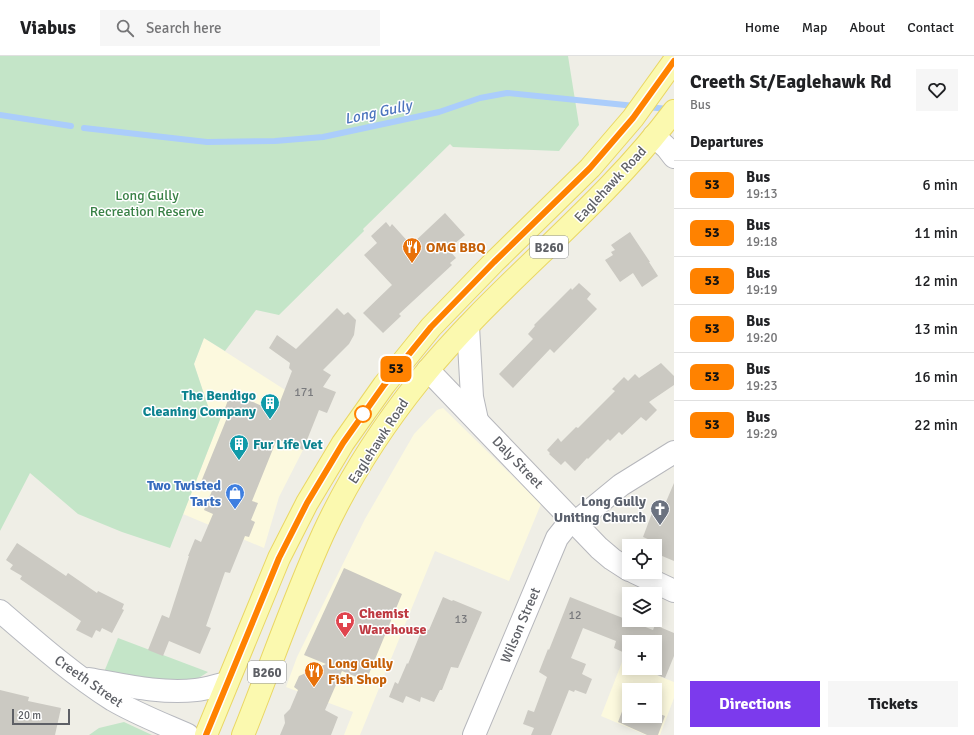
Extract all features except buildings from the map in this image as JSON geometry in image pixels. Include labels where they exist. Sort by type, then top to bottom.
[{"type":"main road","name":"Eaglehawk Road","points":[[206,735],[279,558],[307,503],[343,443],[384,385],[431,327],[584,173],[633,118],[674,61]]},
{"type":"main road","name":"Eaglehawk Road","points":[[243,735],[309,566],[331,517],[376,440],[407,396],[428,370],[468,326],[594,202],[665,123]]},
{"type":"street","points":[[665,123],[667,148],[674,157]]},
{"type":"street","points":[[468,326],[472,397],[477,420]]},
{"type":"street","name":"Daly Street","points":[[428,370],[599,548],[622,565]]},
{"type":"street","name":"Wilson Street","points":[[474,735],[557,538],[574,521],[621,485],[674,452]]},
{"type":"street","points":[[649,579],[674,591]]},
{"type":"street","name":"Creeth Street","points":[[0,611],[80,677],[126,707],[188,735]]},
{"type":"street","points":[[80,677],[133,687],[173,691],[197,690],[227,683]]},
{"type":"shaded area","points":[[204,338],[318,411],[303,450],[279,497],[264,548],[183,514],[221,417],[209,409],[194,364]]},
{"type":"shaded area","points":[[443,408],[541,504],[509,581],[435,551],[360,735],[344,735],[353,712],[286,687],[297,657],[365,519],[414,434],[437,410]]},
{"type":"shaded area","points":[[622,662],[622,675],[656,675],[674,682],[674,698],[660,735],[646,735],[601,716]]},
{"type":"green space","name":"Long Gully Recreation Reserve","points":[[0,56],[568,56],[579,125],[559,151],[453,147],[450,144],[363,229],[364,231],[279,315],[256,310],[225,351],[204,338],[194,364],[209,409],[221,417],[170,548],[122,532],[78,514],[30,473],[0,531]]},
{"type":"green space","points":[[118,638],[208,672],[197,679],[185,683],[104,672]]},
{"type":"green space","points":[[124,722],[152,735],[89,735],[99,728]]},
{"type":"waterway","name":"Long Gully","points":[[84,128],[207,142],[275,141],[323,137],[439,112],[480,98],[507,93],[635,106]]},
{"type":"waterway","name":"Long Gully","points":[[646,107],[669,109]]},
{"type":"waterway","name":"Long Gully","points":[[0,115],[71,126]]},
{"type":"bus line","name":"53","points":[[206,735],[279,558],[307,503],[343,443],[406,356],[431,327],[494,262],[590,168],[633,118],[674,61]]},
{"type":"place","name":"OMG BBQ","points":[[412,264]]},
{"type":"place","name":"The Bendigo Cleaning Company","points":[[270,420]]},
{"type":"place","name":"Fur Life Vet","points":[[239,461]]},
{"type":"place","name":"Two Twisted Tarts","points":[[235,510]]},
{"type":"place","name":"Long Gully Uniting Church","points":[[660,526]]},
{"type":"place","name":"Chemist Warehouse","points":[[345,638]]},
{"type":"place","name":"Long Gully Fish Shop","points":[[314,688]]}]
